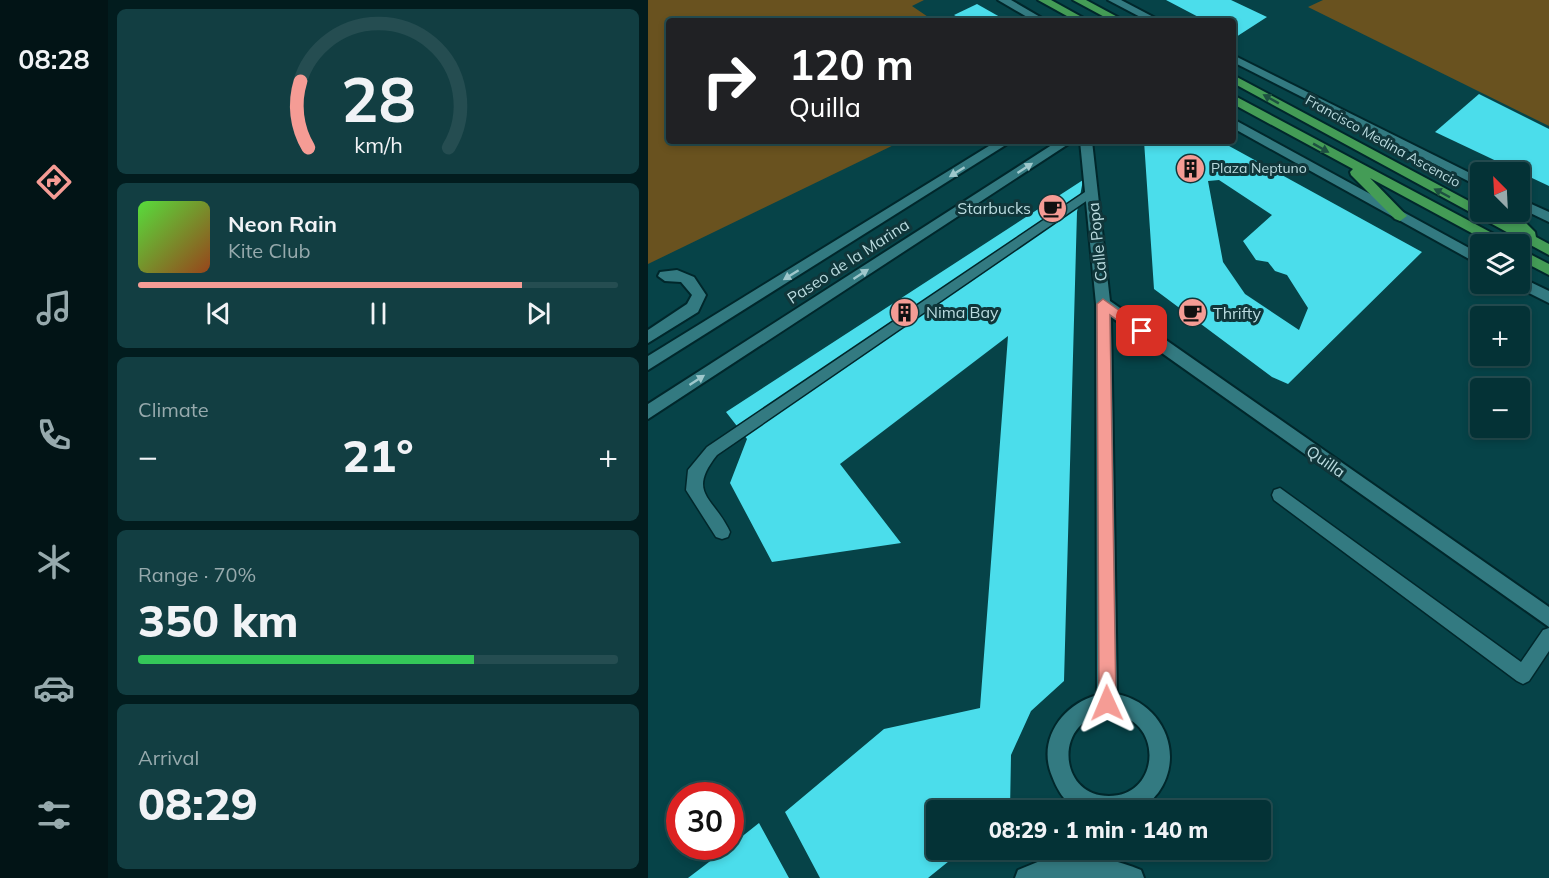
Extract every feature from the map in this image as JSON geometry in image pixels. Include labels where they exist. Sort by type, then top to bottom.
[{"type":"highway","points":[[1043,0],[1078,18]]},
{"type":"highway","points":[[1078,0],[1114,18]]},
{"type":"highway","name":"Francisco Medina Ascencio","points":[[1236,80],[1545,248]]},
{"type":"highway","points":[[1236,101],[1483,234]]},
{"type":"highway","points":[[1345,160],[1400,216]]},
{"type":"highway","points":[[1518,222],[1545,248]]},
{"type":"highway","points":[[1530,260],[1549,270]]},
{"type":"street","points":[[1003,0],[1036,18]]},
{"type":"street","points":[[1113,0],[1150,18]]},
{"type":"street","name":"Francisco Medina Ascencio","points":[[1236,62],[1470,178]]},
{"type":"street","points":[[1236,125],[1470,254]]},
{"type":"street","name":"Paseo de la Marina","points":[[648,364],[1001,144]]},
{"type":"street","name":"Paseo de la Marina","points":[[648,412],[1062,144]]},
{"type":"street","name":"Calle Popa","points":[[1086,144],[1103,304],[1107,703]]},
{"type":"street","points":[[1530,208],[1549,217]]},
{"type":"street","points":[[648,337],[693,308],[699,295],[686,276],[677,273],[665,276]]},
{"type":"street","points":[[1530,288],[1549,298]]},
{"type":"street","name":"Quilla","points":[[1103,304],[1549,618]]},
{"type":"street","points":[[1107,703],[1122,704],[1138,712],[1150,725],[1158,741],[1160,759],[1156,777],[1143,795],[1127,805],[1110,809],[1086,802],[1071,790],[1062,774],[1058,757],[1065,729],[1076,715],[1090,706],[1107,703]]},
{"type":"street","points":[[1026,878],[1042,871],[1078,865],[1133,878]]},
{"type":"lane","points":[[722,532],[694,490],[696,470],[712,451],[1091,192]]},
{"type":"lane","points":[[1280,495],[1523,675],[1549,636]]},
{"type":"shaded area","points":[[648,0],[924,0],[912,6],[930,18],[666,18],[666,144],[896,144],[648,264]]},
{"type":"shaded area","points":[[1323,0],[1549,0],[1549,126],[1308,7]]},
{"type":"building","points":[[1166,0],[1231,0],[1267,17],[1236,37],[1236,18],[1200,18]]},
{"type":"building","points":[[977,4],[1002,18],[959,18],[954,15]]},
{"type":"building","points":[[1479,94],[1549,129],[1549,186],[1530,177],[1530,162],[1498,162],[1435,132]]},
{"type":"building","points":[[1144,144],[1225,144],[1422,252],[1288,384],[1272,377],[1154,289]],"holes":[[[1219,180],[1272,215],[1243,241],[1256,260],[1268,262],[1275,271],[1287,275],[1308,308],[1299,330],[1245,294],[1223,262],[1208,181]]]},
{"type":"building","points":[[1083,180],[1077,212],[1064,681],[1031,711],[1011,755],[1010,800],[926,800],[926,860],[950,860],[928,878],[820,878],[785,812],[884,729],[980,708],[1008,336],[840,464],[901,543],[772,562],[730,483],[747,439],[726,412]]},
{"type":"building","points":[[759,823],[789,878],[688,878],[712,860],[744,860],[744,835]]},
{"type":"place","name":"Plaza Neptuno","points":[[1190,168]]},
{"type":"place","name":"Starbucks","points":[[1052,208]]},
{"type":"place","name":"Nima Bay","points":[[905,312]]},
{"type":"place","name":"Thrifty","points":[[1192,313]]},
{"type":"route","points":[[1107,703],[1103,304],[1142,331]]}]
